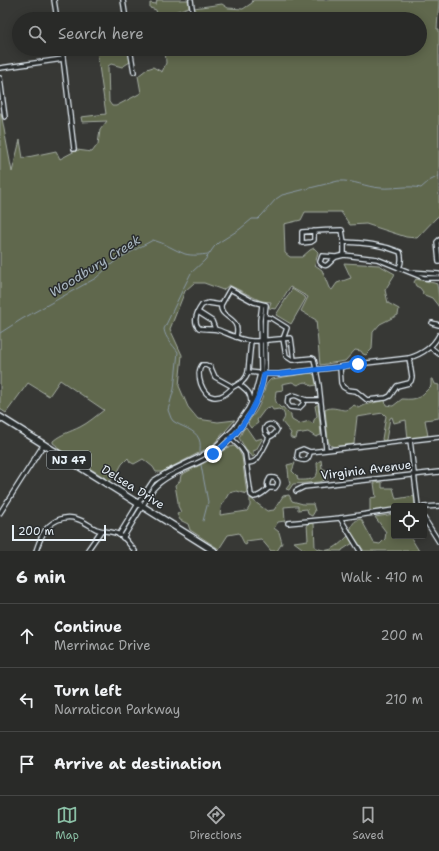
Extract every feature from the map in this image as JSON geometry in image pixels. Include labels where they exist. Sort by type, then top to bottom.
[{"type":"main road","name":"Delsea Drive","points":[[0,418],[214,551]]},
{"type":"street","points":[[54,0],[56,12]]},
{"type":"street","points":[[123,0],[125,12]]},
{"type":"street","points":[[191,0],[193,12]]},
{"type":"street","points":[[63,56],[74,149]]},
{"type":"street","points":[[131,56],[134,72]]},
{"type":"street","points":[[0,68],[63,59]]},
{"type":"street","points":[[0,78],[5,117]]},
{"type":"street","points":[[314,231],[314,240],[311,242],[302,243],[302,232],[314,231],[327,230],[342,230],[344,255]]},
{"type":"street","points":[[439,240],[437,242],[439,262]]},
{"type":"street","points":[[344,242],[361,242],[394,249],[400,252],[402,258],[399,268]]},
{"type":"street","points":[[336,257],[344,255],[377,259],[424,278],[439,278]]},
{"type":"street","points":[[411,272],[439,274]]},
{"type":"street","points":[[236,337],[236,324],[224,314],[220,308],[230,289],[254,302],[264,305]]},
{"type":"street","points":[[221,305],[208,303],[202,305],[195,321],[196,325],[199,328],[215,329],[251,341],[291,338],[294,360]]},
{"type":"street","points":[[119,535],[161,481],[213,454],[222,447],[245,422],[259,394],[262,374],[265,317],[264,305]]},
{"type":"street","points":[[263,341],[260,320],[264,305]]},
{"type":"street","points":[[198,312],[212,321],[215,329]]},
{"type":"street","points":[[265,317],[271,318],[288,328],[283,339],[285,354],[289,358],[294,360],[313,359],[315,361],[326,449]]},
{"type":"street","points":[[432,323],[439,325]]},
{"type":"street","points":[[248,372],[279,374],[409,358],[417,356],[430,347],[439,335]]},
{"type":"street","points":[[233,387],[215,377],[211,368],[206,365],[202,365],[200,368],[201,386],[205,392],[214,397],[227,393],[233,387],[243,382],[247,377],[251,341]]},
{"type":"street","points":[[430,347],[439,354]]},
{"type":"street","points":[[340,367],[341,383],[345,389],[356,392],[365,399],[370,400],[386,398],[390,396],[397,386],[409,383],[411,381],[412,377],[409,358]]},
{"type":"street","points":[[230,437],[254,397],[262,374]]},
{"type":"street","points":[[239,384],[248,392],[251,402]]},
{"type":"street","points":[[304,400],[304,404],[299,408],[290,407],[287,402],[288,398],[297,396],[304,400],[320,400]]},
{"type":"street","points":[[230,437],[245,454],[251,495],[254,497],[259,496],[269,488]]},
{"type":"street","points":[[247,463],[258,459],[269,437]]},
{"type":"street","points":[[310,452],[439,437]]},
{"type":"street","points":[[410,440],[418,503]]},
{"type":"street","points":[[0,513],[44,444]]},
{"type":"street","name":"Virginia Avenue","points":[[296,491],[304,487],[439,472]]},
{"type":"street","points":[[123,538],[141,505]]},
{"type":"street","points":[[427,508],[439,506]]},
{"type":"street","points":[[288,523],[340,518],[391,510]]},
{"type":"street","points":[[36,551],[42,534],[53,522],[70,517],[76,518],[101,531],[119,535],[135,551]]},
{"type":"street","points":[[340,518],[360,551]]},
{"type":"street","points":[[427,523],[439,542]]},
{"type":"street","points":[[87,551],[101,531]]},
{"type":"green space","points":[[157,0],[188,0],[189,7],[174,12],[156,12],[156,10],[150,8],[150,3],[156,4]]},
{"type":"green space","points":[[253,0],[439,0],[437,29],[439,29],[439,216],[417,238],[406,237],[366,224],[350,225],[341,212],[305,212],[301,220],[284,224],[285,253],[290,257],[302,257],[314,248],[318,252],[315,265],[322,270],[329,288],[332,290],[337,283],[351,278],[344,263],[379,265],[395,274],[385,290],[388,303],[399,309],[398,315],[380,324],[373,332],[372,349],[366,355],[361,351],[355,350],[345,361],[320,365],[316,320],[301,311],[308,297],[290,287],[276,309],[269,308],[271,302],[261,301],[229,285],[223,290],[204,283],[194,283],[185,291],[170,329],[182,355],[179,386],[188,407],[198,419],[218,422],[235,420],[212,446],[162,472],[156,472],[153,467],[143,459],[134,464],[130,462],[128,458],[122,464],[115,477],[110,481],[57,448],[57,446],[53,443],[53,441],[62,435],[83,425],[104,410],[60,380],[49,396],[28,383],[6,413],[0,409],[0,113],[12,172],[20,140],[23,158],[56,151],[60,159],[77,150],[92,152],[98,144],[100,130],[107,121],[82,122],[81,117],[106,114],[98,56],[129,56],[130,62],[122,67],[111,64],[108,66],[109,102],[112,106],[116,106],[141,93],[138,76],[147,69],[153,67],[162,72],[166,63],[166,56],[427,56],[427,12],[195,12],[194,8],[222,4],[228,8],[243,9],[252,3]]},
{"type":"green space","points":[[416,279],[437,284],[439,307],[432,298],[422,294],[423,292],[414,282]]},
{"type":"green space","points":[[292,289],[306,298],[291,324],[276,315]]},
{"type":"green space","points":[[311,373],[316,376],[317,385],[311,386],[304,382],[298,385],[292,382],[282,384],[283,390],[276,391],[275,396],[277,404],[291,414],[292,420],[299,424],[309,421],[313,424],[317,416],[315,406],[318,404],[321,435],[316,437],[308,432],[297,434],[296,439],[291,438],[291,433],[282,422],[285,416],[284,413],[279,409],[273,410],[271,407],[266,408],[257,420],[258,423],[251,428],[248,423],[258,407],[266,385],[271,379]]},
{"type":"green space","points":[[431,379],[433,379],[435,384],[439,385],[439,418],[425,420],[428,436],[408,439],[406,420],[394,423],[392,417],[390,418],[386,440],[383,441],[382,439],[386,416],[383,413],[357,417],[354,444],[334,447],[330,445],[328,441],[325,410],[331,408],[346,410],[354,405],[359,408],[385,400],[386,405],[393,406],[402,399],[412,399],[421,396],[431,386]]},
{"type":"green space","points":[[246,427],[255,440],[263,438],[256,450],[253,451],[255,455],[253,457],[249,454],[239,438]]},
{"type":"green space","points":[[234,446],[242,457],[247,494],[237,491],[229,493],[221,507],[220,515],[247,511],[250,506],[250,498],[267,511],[274,510],[283,496],[289,495],[292,501],[303,504],[313,504],[315,511],[312,516],[308,514],[307,509],[298,510],[298,506],[284,507],[285,521],[278,522],[274,528],[279,532],[282,543],[277,551],[271,551],[261,539],[246,541],[247,544],[245,545],[239,533],[228,535],[219,549],[190,530],[188,524],[180,520],[177,514],[181,512],[178,506],[175,485],[180,481],[181,475],[215,457],[226,448]]},
{"type":"green space","points":[[321,460],[322,468],[326,470],[327,479],[320,482],[293,484],[289,490],[286,489],[290,484],[287,465],[295,463],[292,471],[297,476],[298,480],[309,480],[316,476],[317,463]]},
{"type":"green space","points":[[382,482],[382,488],[393,488],[396,499],[414,496],[415,503],[391,503],[391,509],[370,512],[370,498],[376,497],[374,483]]},
{"type":"green space","points":[[391,514],[391,539],[412,539],[419,551],[364,551],[350,531],[354,523],[361,519],[374,543],[380,544],[385,539],[386,532],[375,517]]},
{"type":"green space","points":[[314,523],[315,547],[323,550],[331,549],[348,536],[353,543],[342,551],[306,551],[294,542],[308,540],[307,524]]},
{"type":"waterway","name":"Woodbury Creek","points":[[200,452],[200,442],[197,436],[191,430],[173,421],[168,410],[174,389],[178,352],[168,338],[164,329],[191,273],[205,260],[218,243],[240,229],[252,219],[258,219],[276,199],[282,195],[338,181],[381,188],[421,188],[429,181],[439,176]]},
{"type":"waterway","name":"Woodbury Creek","points":[[0,333],[22,319],[96,278],[118,259],[153,240],[185,254],[208,254]]},
{"type":"waterway","points":[[201,465],[208,502],[203,521]]},
{"type":"route","points":[[213,454],[231,438],[248,417],[259,394],[264,374],[279,374],[358,364]]}]
